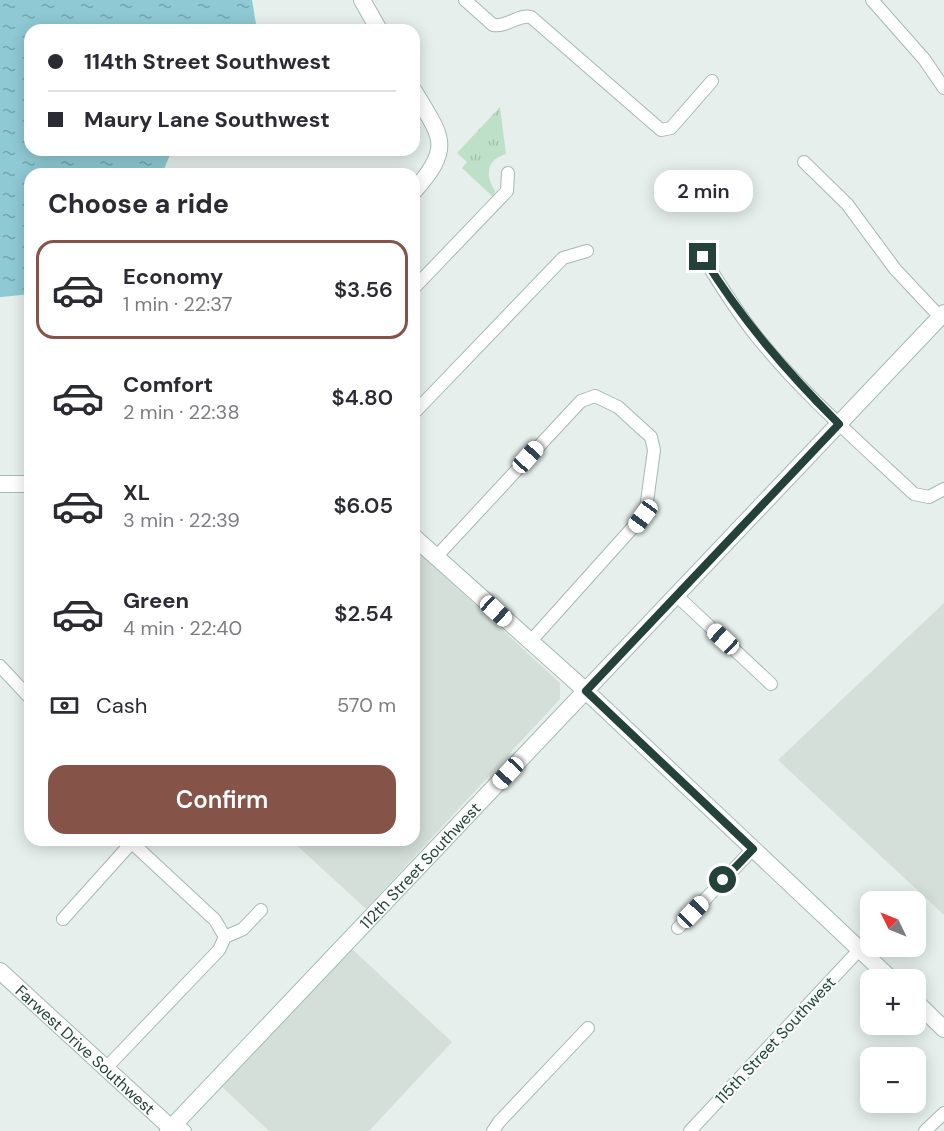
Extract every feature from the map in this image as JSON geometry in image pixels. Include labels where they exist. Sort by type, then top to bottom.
[{"type":"street","points":[[362,0],[376,24]]},
{"type":"street","points":[[465,0],[493,25],[506,24],[525,16],[531,17],[578,56],[655,127],[666,129],[676,123],[712,81]]},
{"type":"street","points":[[872,0],[924,59],[944,88]]},
{"type":"street","points":[[420,101],[435,126],[440,147],[438,160],[420,184]]},
{"type":"street","points":[[804,162],[847,204],[894,269],[942,315]]},
{"type":"street","points":[[420,282],[507,191],[508,173]]},
{"type":"street","points":[[420,407],[563,258],[582,250],[586,251]]},
{"type":"street","points":[[703,257],[757,337],[839,424],[914,494],[929,497],[944,489]]},
{"type":"street","name":"112th Street Southwest","points":[[175,1128],[942,315]]},
{"type":"street","points":[[436,557],[582,401],[595,396],[606,399],[647,432],[653,443],[653,463],[643,516],[530,642]]},
{"type":"street","points":[[0,484],[24,484]]},
{"type":"street","points":[[420,542],[586,691],[860,950]]},
{"type":"street","points":[[676,595],[771,684]]},
{"type":"street","points":[[0,666],[24,692]]},
{"type":"street","points":[[63,919],[128,846]]},
{"type":"street","points":[[137,846],[215,920],[225,937]]},
{"type":"street","points":[[678,928],[753,849]]},
{"type":"street","points":[[107,1067],[219,950],[225,937],[243,929],[261,910]]},
{"type":"street","name":"115th Street Southwest","points":[[690,1131],[860,950]]},
{"type":"street","points":[[867,957],[880,969]]},
{"type":"street","name":"Farwest Drive Southwest","points":[[0,971],[175,1128]]},
{"type":"street","points":[[926,1012],[944,1029]]},
{"type":"street","points":[[493,1131],[588,1028]]},
{"type":"street","points":[[925,1131],[944,1113]]},
{"type":"shaded area","points":[[420,554],[560,683],[560,699],[366,909],[298,846],[420,846]]},
{"type":"shaded area","points":[[944,603],[944,915],[926,898],[926,891],[918,891],[778,760]]},
{"type":"shaded area","points":[[351,948],[452,1042],[369,1131],[269,1131],[222,1087]]},
{"type":"green space","points":[[500,107],[506,154],[494,160],[489,169],[495,191],[493,197],[462,168],[467,162],[457,153]]},
{"type":"water","points":[[0,0],[252,0],[256,24],[24,24],[24,156],[170,156],[164,168],[24,168],[24,295],[0,297]]},
{"type":"route","points":[[703,257],[757,337],[839,424],[586,691],[753,849],[723,880]]}]
